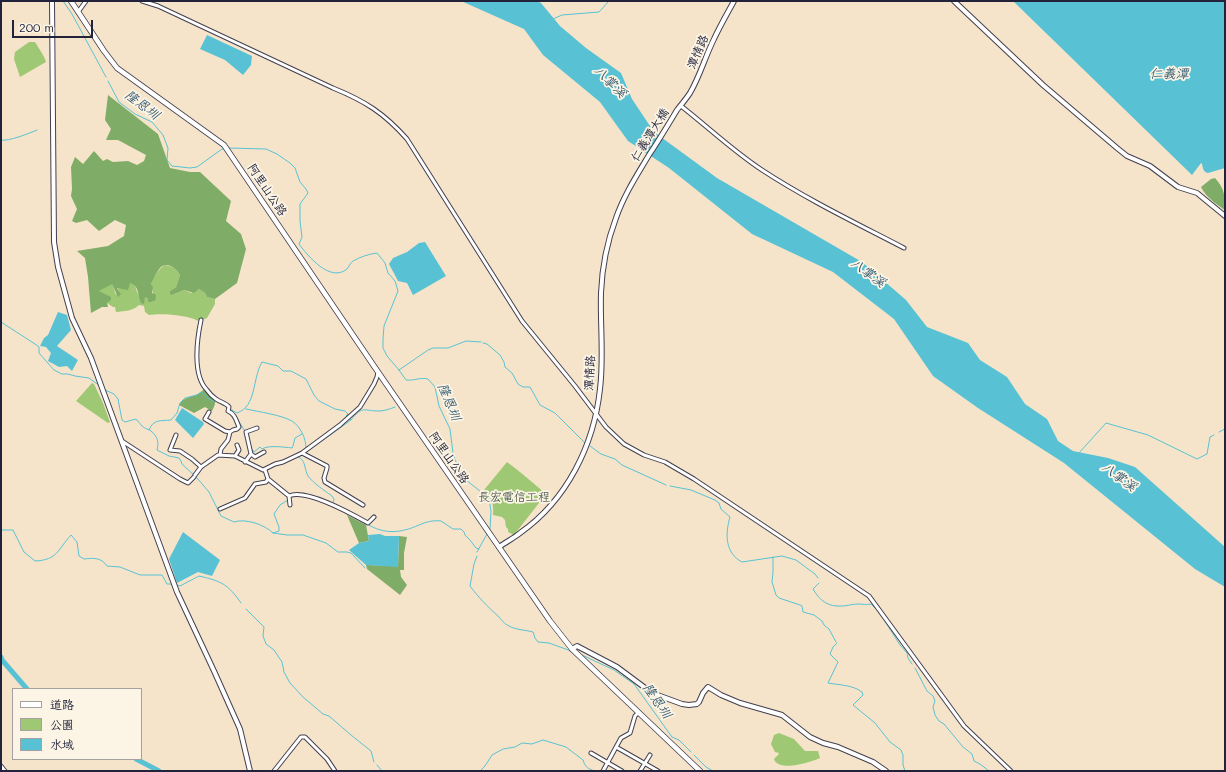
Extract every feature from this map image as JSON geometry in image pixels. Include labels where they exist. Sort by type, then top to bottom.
[{"type":"main road","name":"阿里山公路","points":[[71,1],[117,68],[226,147],[378,372],[550,621],[572,649],[700,771]]},
{"type":"street","points":[[52,1],[55,252],[72,318],[91,358],[177,592],[240,729],[250,771]]},
{"type":"street","points":[[78,12],[86,1]]},
{"type":"street","points":[[142,1],[158,6],[366,103],[387,118],[407,139],[522,321],[606,426],[624,444],[644,455],[665,462],[694,478],[869,596],[964,726],[1011,771]]},
{"type":"street","name":"潭情路","points":[[680,107],[690,93],[702,70],[714,40],[734,1]]},
{"type":"street","points":[[954,1],[1043,85],[1117,148],[1128,156],[1150,166],[1178,187],[1197,193],[1225,216]]},
{"type":"street","points":[[680,107],[762,170],[820,205],[904,248]]},
{"type":"street","name":"仁義潭大橋","points":[[639,172],[680,107]]},
{"type":"street","name":"潭情路","points":[[500,547],[531,525],[550,506],[565,487],[577,468],[587,446],[596,413],[600,388],[601,292],[606,252],[616,217],[625,195],[639,172]]},
{"type":"street","points":[[202,320],[198,332],[197,347],[199,375],[203,387],[217,400],[229,407],[228,410],[236,418],[239,426],[237,429],[230,432],[225,431],[205,419],[209,412]]},
{"type":"street","points":[[265,470],[275,464],[284,462],[302,453],[340,425],[360,407],[374,384],[378,372]]},
{"type":"street","points":[[245,462],[251,454],[246,432],[257,428]]},
{"type":"street","points":[[220,455],[221,449],[228,440],[230,432]]},
{"type":"street","points":[[176,435],[170,450],[180,451],[201,467]]},
{"type":"street","points":[[122,441],[188,483],[201,467],[215,456],[220,455],[235,456],[245,462],[265,470]]},
{"type":"street","points":[[235,456],[239,450],[237,445]]},
{"type":"street","points":[[251,454],[255,457],[264,452]]},
{"type":"street","points":[[302,453],[327,466],[324,478],[326,482],[364,505]]},
{"type":"street","points":[[265,470],[268,480],[288,496],[290,505]]},
{"type":"street","points":[[220,508],[245,498],[255,484],[266,482],[268,480]]},
{"type":"street","points":[[288,496],[292,494],[303,494],[328,503],[368,523],[374,517]]},
{"type":"street","points":[[572,649],[577,646],[617,667],[652,693],[682,704],[697,704],[708,687],[721,695],[740,703],[780,715],[814,739],[838,747],[873,762],[886,771]]},
{"type":"street","points":[[603,771],[621,738],[630,732],[635,716],[638,712]]},
{"type":"street","points":[[274,771],[301,737],[305,737],[327,759],[335,771]]},
{"type":"street","points":[[616,747],[658,771]]},
{"type":"street","points":[[591,753],[622,771]]},
{"type":"street","points":[[640,771],[650,755]]},
{"type":"street","points":[[1,766],[5,771]]},
{"type":"green space","points":[[29,42],[35,42],[46,62],[20,77],[14,59],[15,52]]},
{"type":"green space","points":[[108,95],[158,134],[170,168],[190,172],[200,172],[231,201],[226,221],[241,234],[246,249],[237,283],[215,299],[207,297],[205,293],[199,289],[194,293],[184,290],[172,295],[170,294],[170,291],[176,287],[180,275],[175,268],[169,265],[164,265],[160,268],[151,284],[153,287],[152,293],[156,296],[155,301],[148,302],[148,299],[145,297],[144,304],[141,303],[137,288],[130,283],[128,290],[117,289],[121,294],[118,297],[112,284],[99,291],[111,297],[111,300],[107,303],[108,307],[102,307],[91,313],[85,258],[77,251],[108,246],[124,236],[126,225],[115,220],[99,231],[87,220],[76,223],[72,221],[77,209],[71,196],[71,167],[75,157],[83,164],[94,151],[103,161],[107,159],[113,162],[128,161],[137,165],[144,161],[146,155],[118,140],[106,140],[111,129],[105,120]]},
{"type":"green space","points":[[1215,178],[1224,193],[1225,210],[1208,197],[1201,187],[1211,179]]},
{"type":"green space","points":[[165,265],[174,268],[180,275],[176,287],[170,291],[172,295],[184,290],[191,293],[199,289],[205,293],[207,297],[215,299],[215,304],[207,318],[198,321],[178,315],[149,315],[145,312],[144,306],[139,305],[131,310],[116,312],[115,307],[107,303],[99,291],[112,283],[116,295],[119,287],[129,283],[134,283],[137,292],[141,297],[148,299],[148,302],[155,301],[151,284],[158,271]]},
{"type":"green space","points":[[92,383],[94,384],[103,403],[110,422],[108,423],[76,401]]},
{"type":"green space","points":[[204,389],[214,398],[215,403],[212,411],[205,407],[194,413],[179,405],[184,400],[198,394]]},
{"type":"green space","name":"長宏電信工程","points":[[507,462],[546,494],[514,535],[508,532],[505,520],[502,517],[493,515],[492,502],[484,490]]},
{"type":"green space","points":[[347,515],[366,525],[369,541],[359,543]]},
{"type":"green space","points":[[399,536],[407,537],[404,553],[404,570],[400,570],[401,577],[407,585],[400,595],[367,569],[366,565],[398,566]]},
{"type":"green space","points":[[779,733],[794,739],[805,751],[818,751],[820,758],[809,762],[787,766],[777,763],[774,759],[779,753],[775,752],[771,744],[774,735]]},
{"type":"water","name":"八掌溪","points":[[461,1],[537,1],[541,3],[560,26],[586,48],[621,73],[632,99],[654,132],[717,178],[862,262],[906,300],[927,327],[968,343],[980,360],[1007,377],[1025,404],[1047,419],[1058,441],[1073,451],[1108,458],[1135,467],[1225,547],[1225,587],[1195,569],[1064,463],[978,408],[933,376],[894,319],[833,272],[752,234],[669,168],[628,141],[600,102],[543,55],[524,29]]},
{"type":"water","name":"仁義潭","points":[[1013,1],[1225,1],[1225,168],[1208,173],[1204,171],[1201,163],[1192,175]]},
{"type":"water","points":[[207,35],[252,56],[251,65],[243,75],[225,60],[200,49]]},
{"type":"water","points":[[425,242],[446,276],[413,295],[407,283],[398,281],[389,264],[393,258],[407,252],[419,243]]},
{"type":"water","points":[[58,312],[67,315],[71,330],[57,346],[78,360],[72,371],[67,366],[59,367],[48,361],[51,353],[46,347],[40,346],[44,338],[48,335]]},
{"type":"water","points":[[182,408],[204,424],[193,438],[175,420]]},
{"type":"water","points":[[183,532],[220,560],[212,576],[198,572],[177,583],[169,559]]},
{"type":"water","points":[[380,534],[385,536],[399,536],[398,567],[366,565],[349,550],[359,543],[369,541],[368,535]]},
{"type":"waterway","name":"隆恩圳","points":[[63,1],[72,14],[106,77]]},
{"type":"waterway","points":[[553,19],[562,15],[599,12],[609,1]]},
{"type":"waterway","name":"隆恩圳","points":[[108,81],[119,102],[135,114],[152,122],[163,135],[168,148],[167,160],[172,166],[190,168],[197,167],[223,149]]},
{"type":"waterway","points":[[1,140],[14,139],[37,130]]},
{"type":"waterway","name":"隆恩圳","points":[[228,148],[266,149],[277,154],[295,168],[300,182],[308,193],[300,204],[302,237],[299,244],[320,266],[334,273],[340,272],[347,269],[352,262],[377,253],[385,263],[388,273],[395,281],[398,291],[384,326],[383,348],[387,356],[406,380],[422,378],[428,379],[435,387],[439,406],[450,429],[455,460],[466,480],[489,499],[491,511],[490,529]]},
{"type":"waterway","points":[[1,322],[39,347],[39,353],[54,370],[62,374],[89,378],[100,386]]},
{"type":"waterway","points":[[399,370],[433,348],[448,348],[466,341],[481,342]]},
{"type":"waterway","points":[[483,343],[487,344],[500,355],[505,367],[512,373],[518,384],[523,387],[530,387],[540,405],[555,413],[585,443]]},
{"type":"waterway","points":[[230,409],[237,413],[248,404],[262,362],[278,366],[283,371],[291,371],[306,379],[314,395],[319,401],[335,409],[345,411],[348,414],[346,416],[351,420],[358,412],[364,410],[381,411],[395,407]]},
{"type":"waterway","points":[[105,390],[114,394],[118,399],[122,420],[125,422],[136,419],[144,428],[150,430],[155,435],[158,442],[157,450],[169,456],[179,458],[182,464],[209,492],[221,516],[234,522],[244,521],[255,523],[265,527],[273,533],[279,531],[274,514],[280,505],[288,500]]},
{"type":"waterway","points":[[149,430],[155,422],[171,420],[177,413],[180,403],[185,398],[197,395],[201,392],[206,397],[216,401]]},
{"type":"waterway","points":[[246,409],[276,415],[292,421],[298,426],[302,433],[306,448]]},
{"type":"waterway","points":[[305,453],[351,420]]},
{"type":"waterway","points":[[239,422],[245,431]]},
{"type":"waterway","points":[[1079,453],[1106,423],[1148,435],[1197,459],[1207,454],[1210,437],[1214,435]]},
{"type":"waterway","points":[[1219,432],[1225,429]]},
{"type":"waterway","points":[[251,448],[254,452],[260,447],[262,449],[272,447],[292,448],[295,438],[302,434]]},
{"type":"waterway","points":[[248,435],[250,443]]},
{"type":"waterway","points":[[590,446],[601,454],[615,459],[622,465],[666,485]]},
{"type":"waterway","points":[[302,455],[298,457],[304,462],[308,476],[332,496],[334,499],[333,503]]},
{"type":"waterway","points":[[670,486],[691,490],[719,503],[721,509],[730,517],[727,530],[729,548],[732,554],[742,562],[782,556],[796,560],[818,578]]},
{"type":"waterway","points":[[367,524],[380,530],[393,532],[406,530],[424,523],[441,521],[453,529],[461,529],[476,548],[479,549]]},
{"type":"waterway","points":[[1,530],[13,530],[24,552],[35,561],[53,556],[71,535],[77,542],[79,556],[84,559],[97,559],[105,563],[107,566],[120,567],[140,575],[162,575],[167,584],[172,584]]},
{"type":"waterway","points":[[273,533],[303,535],[326,543],[338,552],[351,553],[365,568]]},
{"type":"waterway","name":"隆恩圳","points":[[477,552],[487,534]]},
{"type":"waterway","name":"隆恩圳","points":[[477,556],[470,586],[504,623],[515,628],[533,632],[538,642],[549,643],[571,651]]},
{"type":"waterway","points":[[773,557],[772,582],[776,595],[779,598],[802,606],[803,612],[814,615],[822,621],[829,629],[836,642]]},
{"type":"waterway","points":[[177,585],[180,586],[199,576],[207,578],[228,587],[241,603]]},
{"type":"waterway","points":[[819,583],[813,589],[822,600],[829,604],[837,606],[871,604],[879,612]]},
{"type":"waterway","points":[[246,609],[264,627],[263,636],[266,644],[274,650],[282,662],[284,672],[290,683],[303,697],[323,714],[329,716],[371,751],[374,762]]},
{"type":"waterway","points":[[883,618],[900,645],[907,653],[912,664]]},
{"type":"waterway","points":[[837,643],[833,647],[830,654],[838,662],[828,683],[850,687],[862,692],[863,695],[853,705],[875,723],[890,742],[901,750],[905,771]]},
{"type":"waterway","name":"隆恩圳","points":[[582,655],[614,670],[634,684],[672,737],[679,740],[691,752]]},
{"type":"waterway","points":[[1,657],[26,688]]},
{"type":"waterway","points":[[915,668],[927,691],[933,696],[935,701],[933,707],[935,715],[939,721],[944,724],[963,747],[972,754],[974,761],[989,771]]},
{"type":"waterway","points":[[480,771],[492,755],[503,749],[515,747],[522,743],[532,744],[543,740],[566,747],[583,760],[587,767],[595,771]]},
{"type":"waterway","name":"隆恩圳","points":[[694,755],[706,767],[713,771]]},
{"type":"waterway","points":[[138,760],[159,771]]},
{"type":"waterway","points":[[377,765],[382,771]]}]
